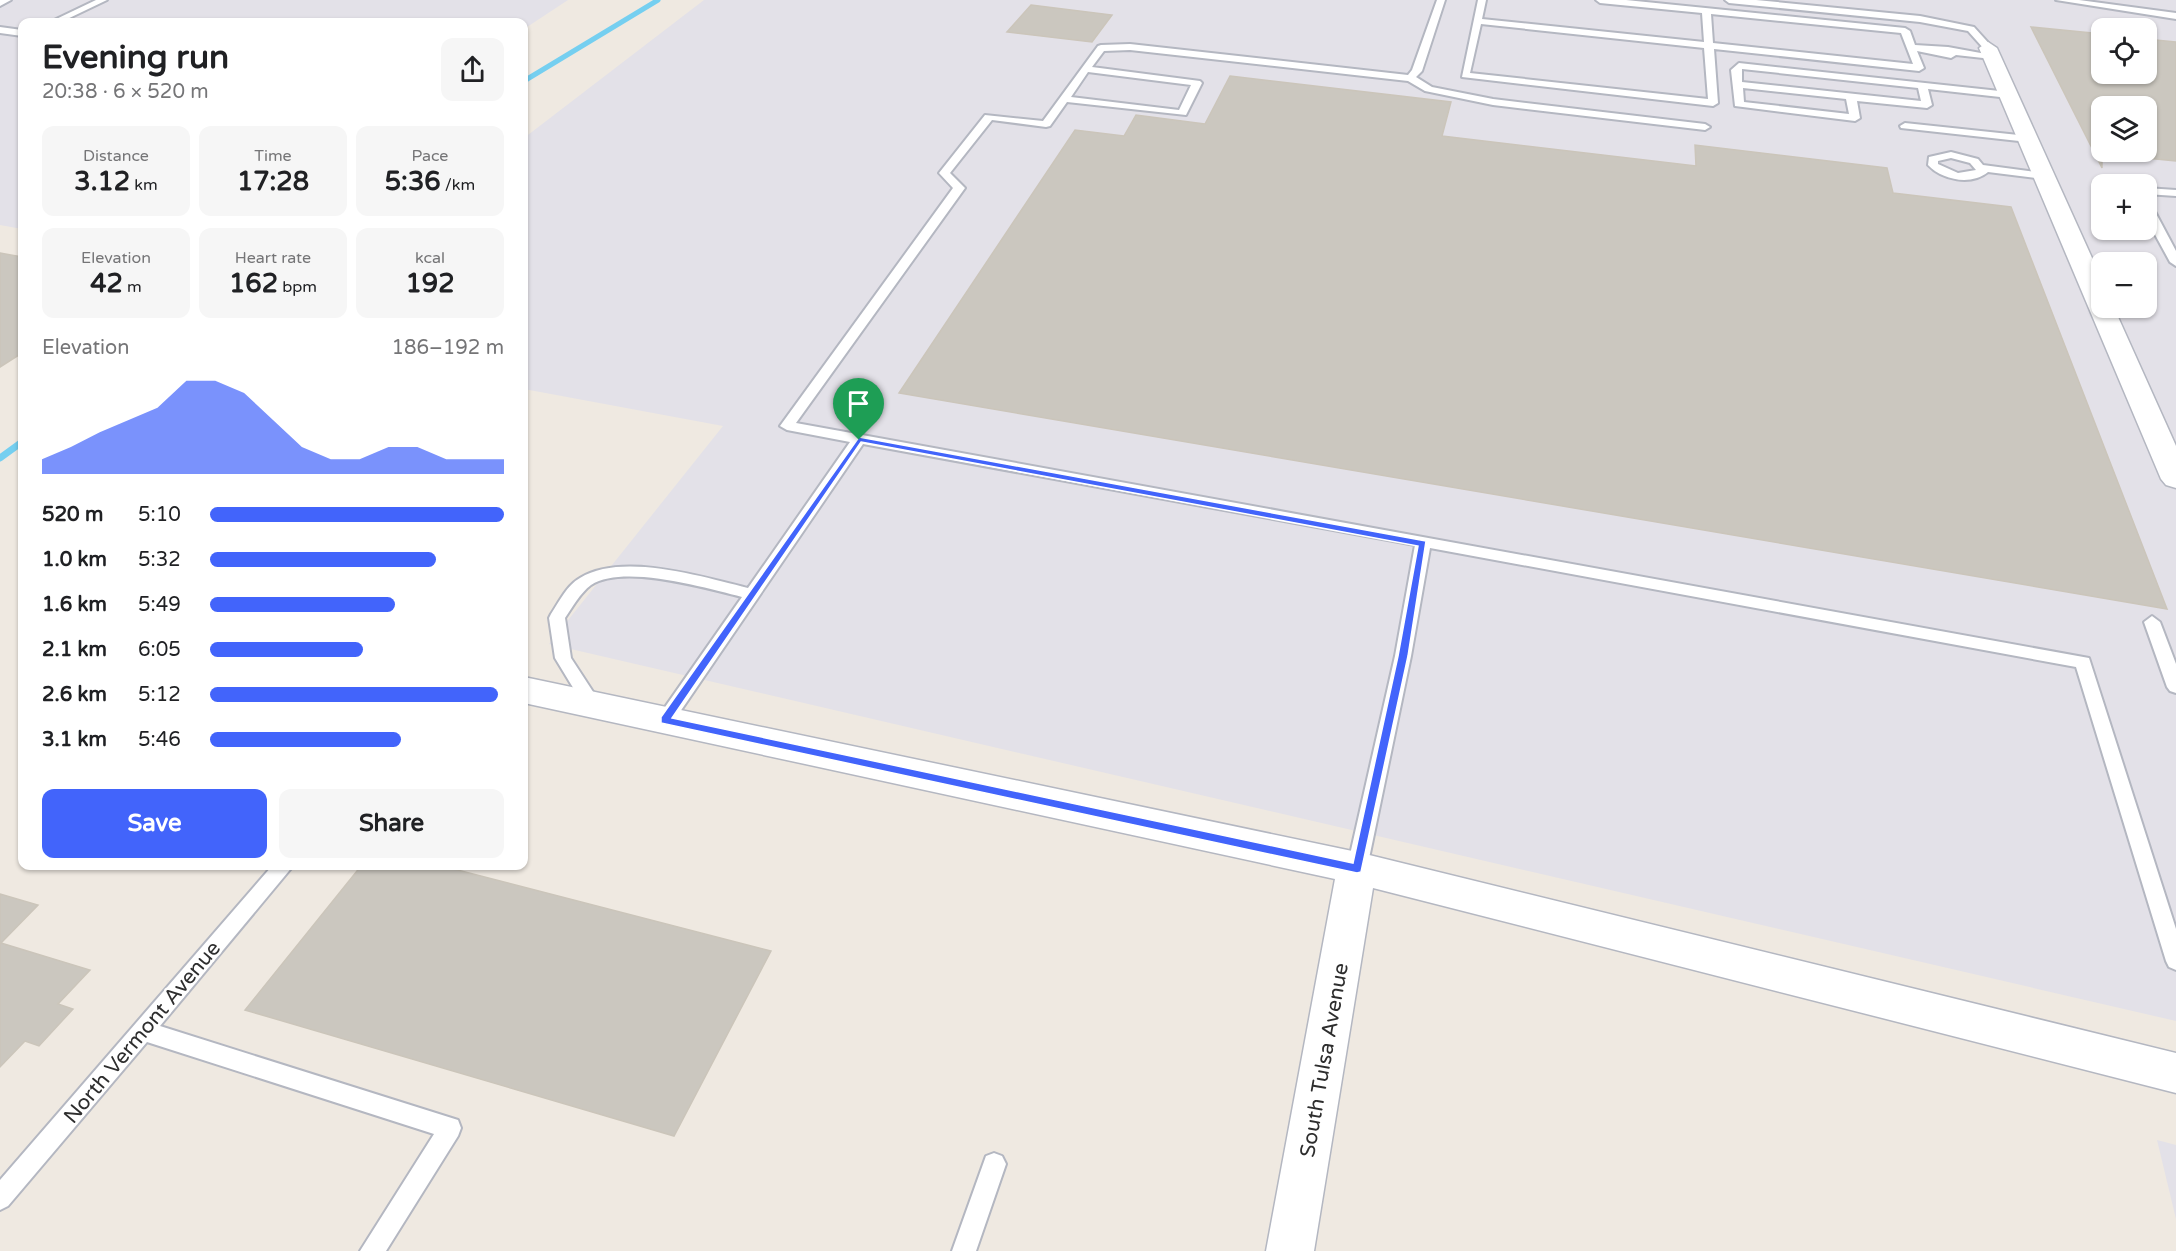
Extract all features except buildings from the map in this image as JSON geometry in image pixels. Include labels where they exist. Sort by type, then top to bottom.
[{"type":"street","points":[[1990,52],[2176,479]]},
{"type":"street","points":[[528,691],[1357,868],[2176,1073]]},
{"type":"street","name":"South Tulsa Avenue","points":[[1290,1251],[1357,868]]},
{"type":"lane","points":[[0,3],[7,0]]},
{"type":"lane","points":[[64,18],[103,0]]},
{"type":"lane","points":[[1410,78],[1418,71],[1441,0]]},
{"type":"lane","points":[[1482,0],[1465,75],[1713,103],[1706,11]]},
{"type":"lane","points":[[1477,21],[1918,68],[1905,31],[1600,0]]},
{"type":"lane","points":[[1729,0],[1920,19],[1971,29],[1990,52]]},
{"type":"lane","points":[[2060,0],[2176,16]]},
{"type":"lane","points":[[0,30],[18,32]]},
{"type":"lane","points":[[1706,126],[1493,102],[1429,89],[1410,78],[1130,47],[1101,48],[1046,124],[989,117],[944,173],[959,188],[787,426],[2083,662],[2176,961]]},
{"type":"lane","points":[[1911,48],[1951,55],[1953,52],[1990,52]]},
{"type":"lane","points":[[1851,97],[1856,118],[1739,104],[1736,70],[1739,66],[2009,95]]},
{"type":"lane","points":[[1065,99],[1182,113],[1197,83],[1086,69]]},
{"type":"lane","points":[[1737,84],[1927,105],[1922,85]]},
{"type":"lane","points":[[1905,126],[2028,140]]},
{"type":"lane","points":[[1983,168],[2044,176]]},
{"type":"lane","points":[[2157,192],[2176,193]]},
{"type":"lane","points":[[2157,227],[2176,262]]},
{"type":"lane","points":[[665,720],[859,440]]},
{"type":"lane","points":[[1357,868],[1403,656],[1423,543]]},
{"type":"lane","points":[[592,704],[563,658],[557,618],[586,582],[615,573],[668,575],[752,594]]},
{"type":"lane","points":[[2152,622],[2176,687]]},
{"type":"lane","name":"North Vermont Avenue","points":[[0,1198],[280,870]]},
{"type":"lane","points":[[143,1030],[450,1128],[372,1251]]},
{"type":"lane","points":[[964,1251],[994,1164]]},
{"type":"shaded area","points":[[0,0],[568,0],[528,26],[528,18],[18,18],[18,228],[0,225]]},
{"type":"shaded area","points":[[704,0],[2176,0],[2176,1021],[549,644],[723,426],[528,390],[528,135]]},
{"type":"shaded area","points":[[2157,1140],[2176,1145],[2176,1219]]},
{"type":"waterway","points":[[528,79],[658,0]]},
{"type":"waterway","points":[[0,458],[18,445]]},
{"type":"route","points":[[859,440],[1423,543],[1403,656],[1357,868],[665,720],[859,440]]}]
